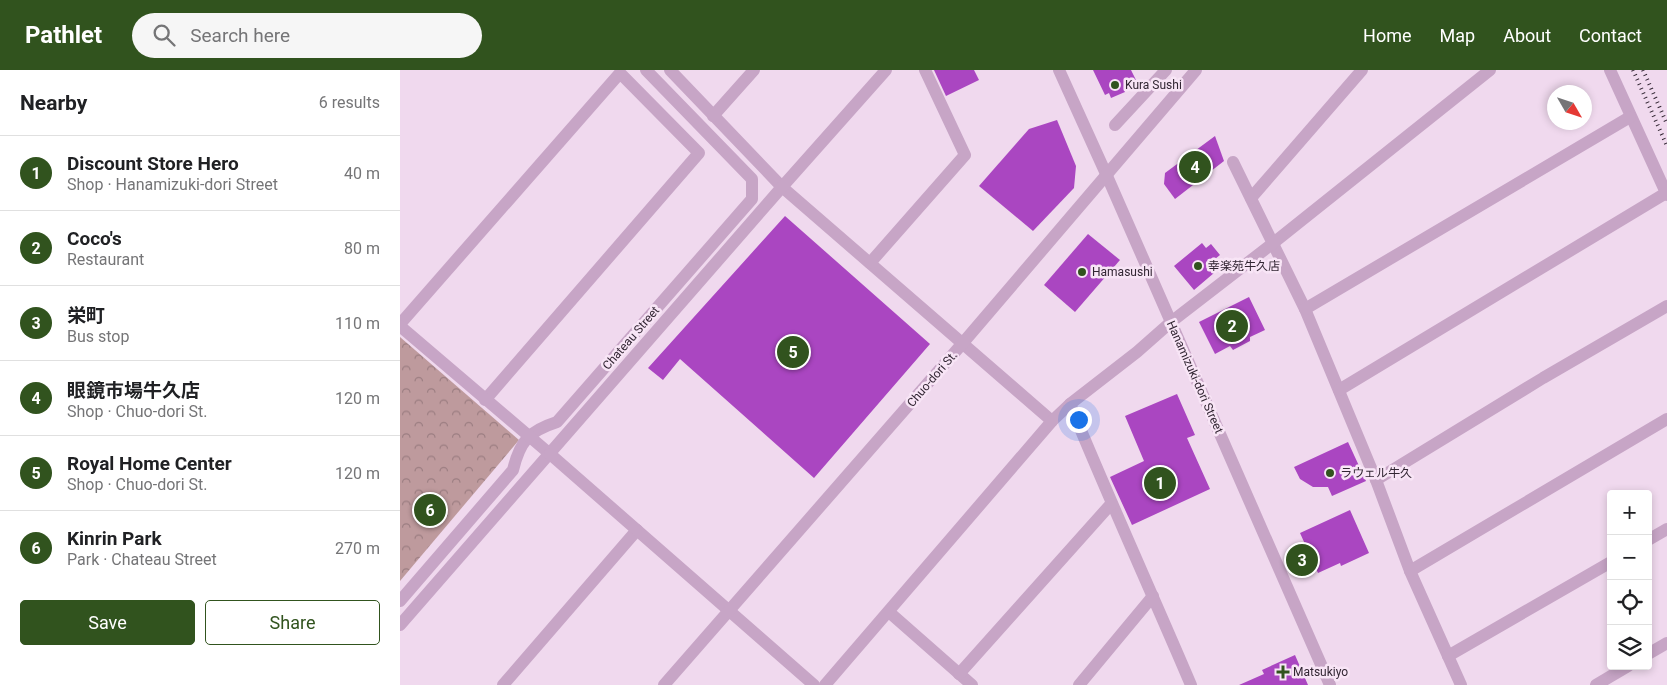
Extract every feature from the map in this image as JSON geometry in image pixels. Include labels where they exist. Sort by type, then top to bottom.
[{"type":"street","name":"Chateau Street","points":[[528,437],[541,427],[557,422],[752,199],[752,180],[646,70]]},
{"type":"street","points":[[670,70],[782,187],[1052,421]]},
{"type":"street","points":[[713,116],[754,70]]},
{"type":"street","points":[[400,625],[886,70]]},
{"type":"street","points":[[870,263],[965,155],[926,70]]},
{"type":"street","name":"Hanamizuki-dori Street","points":[[1058,70],[1107,176],[1330,685]]},
{"type":"street","points":[[1115,126],[1166,70]]},
{"type":"street","name":"Chuo-dori St.","points":[[664,685],[962,344],[1196,70]]},
{"type":"street","points":[[1250,198],[1362,70]]},
{"type":"street","points":[[826,685],[1052,421],[1070,404],[1490,70]]},
{"type":"street","points":[[1339,390],[1667,194],[1610,70]]},
{"type":"street","points":[[485,400],[699,154],[620,72],[400,325],[485,400],[528,437],[550,454],[814,685]]},
{"type":"street","points":[[1305,310],[1630,116]]},
{"type":"street","points":[[1232,162],[1305,310],[1376,480],[1410,570],[1461,685]]},
{"type":"street","points":[[1376,480],[1543,378],[1667,306]]},
{"type":"street","points":[[1070,404],[1111,504],[1191,685]]},
{"type":"street","points":[[1410,570],[1667,419]]},
{"type":"street","points":[[400,601],[513,470],[517,455],[528,437]]},
{"type":"street","points":[[959,674],[1111,504]]},
{"type":"street","points":[[1652,538],[1667,529]]},
{"type":"street","points":[[503,685],[637,530]]},
{"type":"street","points":[[1448,656],[1607,564]]},
{"type":"street","points":[[1079,685],[1153,596]]},
{"type":"street","points":[[889,612],[972,685]]},
{"type":"street","points":[[1652,652],[1667,643]]},
{"type":"street","points":[[1596,685],[1621,670]]},
{"type":"green space","points":[[400,337],[519,440],[400,581]]},
{"type":"building","points":[[934,70],[974,70],[979,80],[946,96]]},
{"type":"building","name":"Kura Sushi","points":[[1093,70],[1131,70],[1137,82],[1124,88],[1125,92],[1111,98],[1109,93],[1105,95]]},
{"type":"building","points":[[1057,120],[1076,166],[1074,188],[1033,231],[979,186],[1029,129]]},
{"type":"building","points":[[1215,136],[1224,161],[1175,199],[1164,184],[1165,173]]},
{"type":"building","points":[[785,216],[930,344],[814,478],[680,359],[663,380],[648,368]]},
{"type":"building","name":"Hamasushi","points":[[1088,234],[1120,260],[1075,312],[1044,285]]},
{"type":"building","name":"幸楽苑牛久店","points":[[1202,243],[1206,248],[1211,244],[1220,255],[1215,259],[1221,267],[1194,290],[1174,266]]},
{"type":"building","points":[[1249,297],[1265,330],[1250,337],[1250,341],[1233,350],[1230,346],[1215,354],[1199,322]]},
{"type":"building","points":[[1177,394],[1195,435],[1187,438],[1210,489],[1132,525],[1110,477],[1144,461],[1125,416]]},
{"type":"building","name":"ラウェル牛久","points":[[1348,442],[1366,481],[1332,496],[1328,487],[1313,487],[1300,479],[1294,467]]},
{"type":"building","points":[[1350,510],[1369,553],[1341,566],[1340,563],[1318,573],[1300,533]]},
{"type":"building","name":"Matsukiyo","points":[[1295,655],[1308,685],[1239,685],[1264,674],[1262,670]]},
{"type":"railway","points":[[1633,70],[1667,146]]},
{"type":"railway","points":[[1643,70],[1667,124]]},
{"type":"place","name":"Kura Sushi","points":[[1115,85]]},
{"type":"place","name":"眼鏡市場牛久店","points":[[1195,167]]},
{"type":"place","name":"幸楽苑牛久店","points":[[1198,266]]},
{"type":"place","name":"Hamasushi","points":[[1082,272]]},
{"type":"place","name":"Coco's","points":[[1232,326]]},
{"type":"place","name":"Royal Home Center","points":[[793,352]]},
{"type":"place","name":"ラウェル牛久","points":[[1330,473]]},
{"type":"place","name":"Discount Store Hero","points":[[1160,483]]},
{"type":"place","name":"Kinrin Park","points":[[430,510]]},
{"type":"place","name":"栄町","points":[[1302,560]]},
{"type":"place","name":"Matsukiyo","points":[[1283,672]]}]
